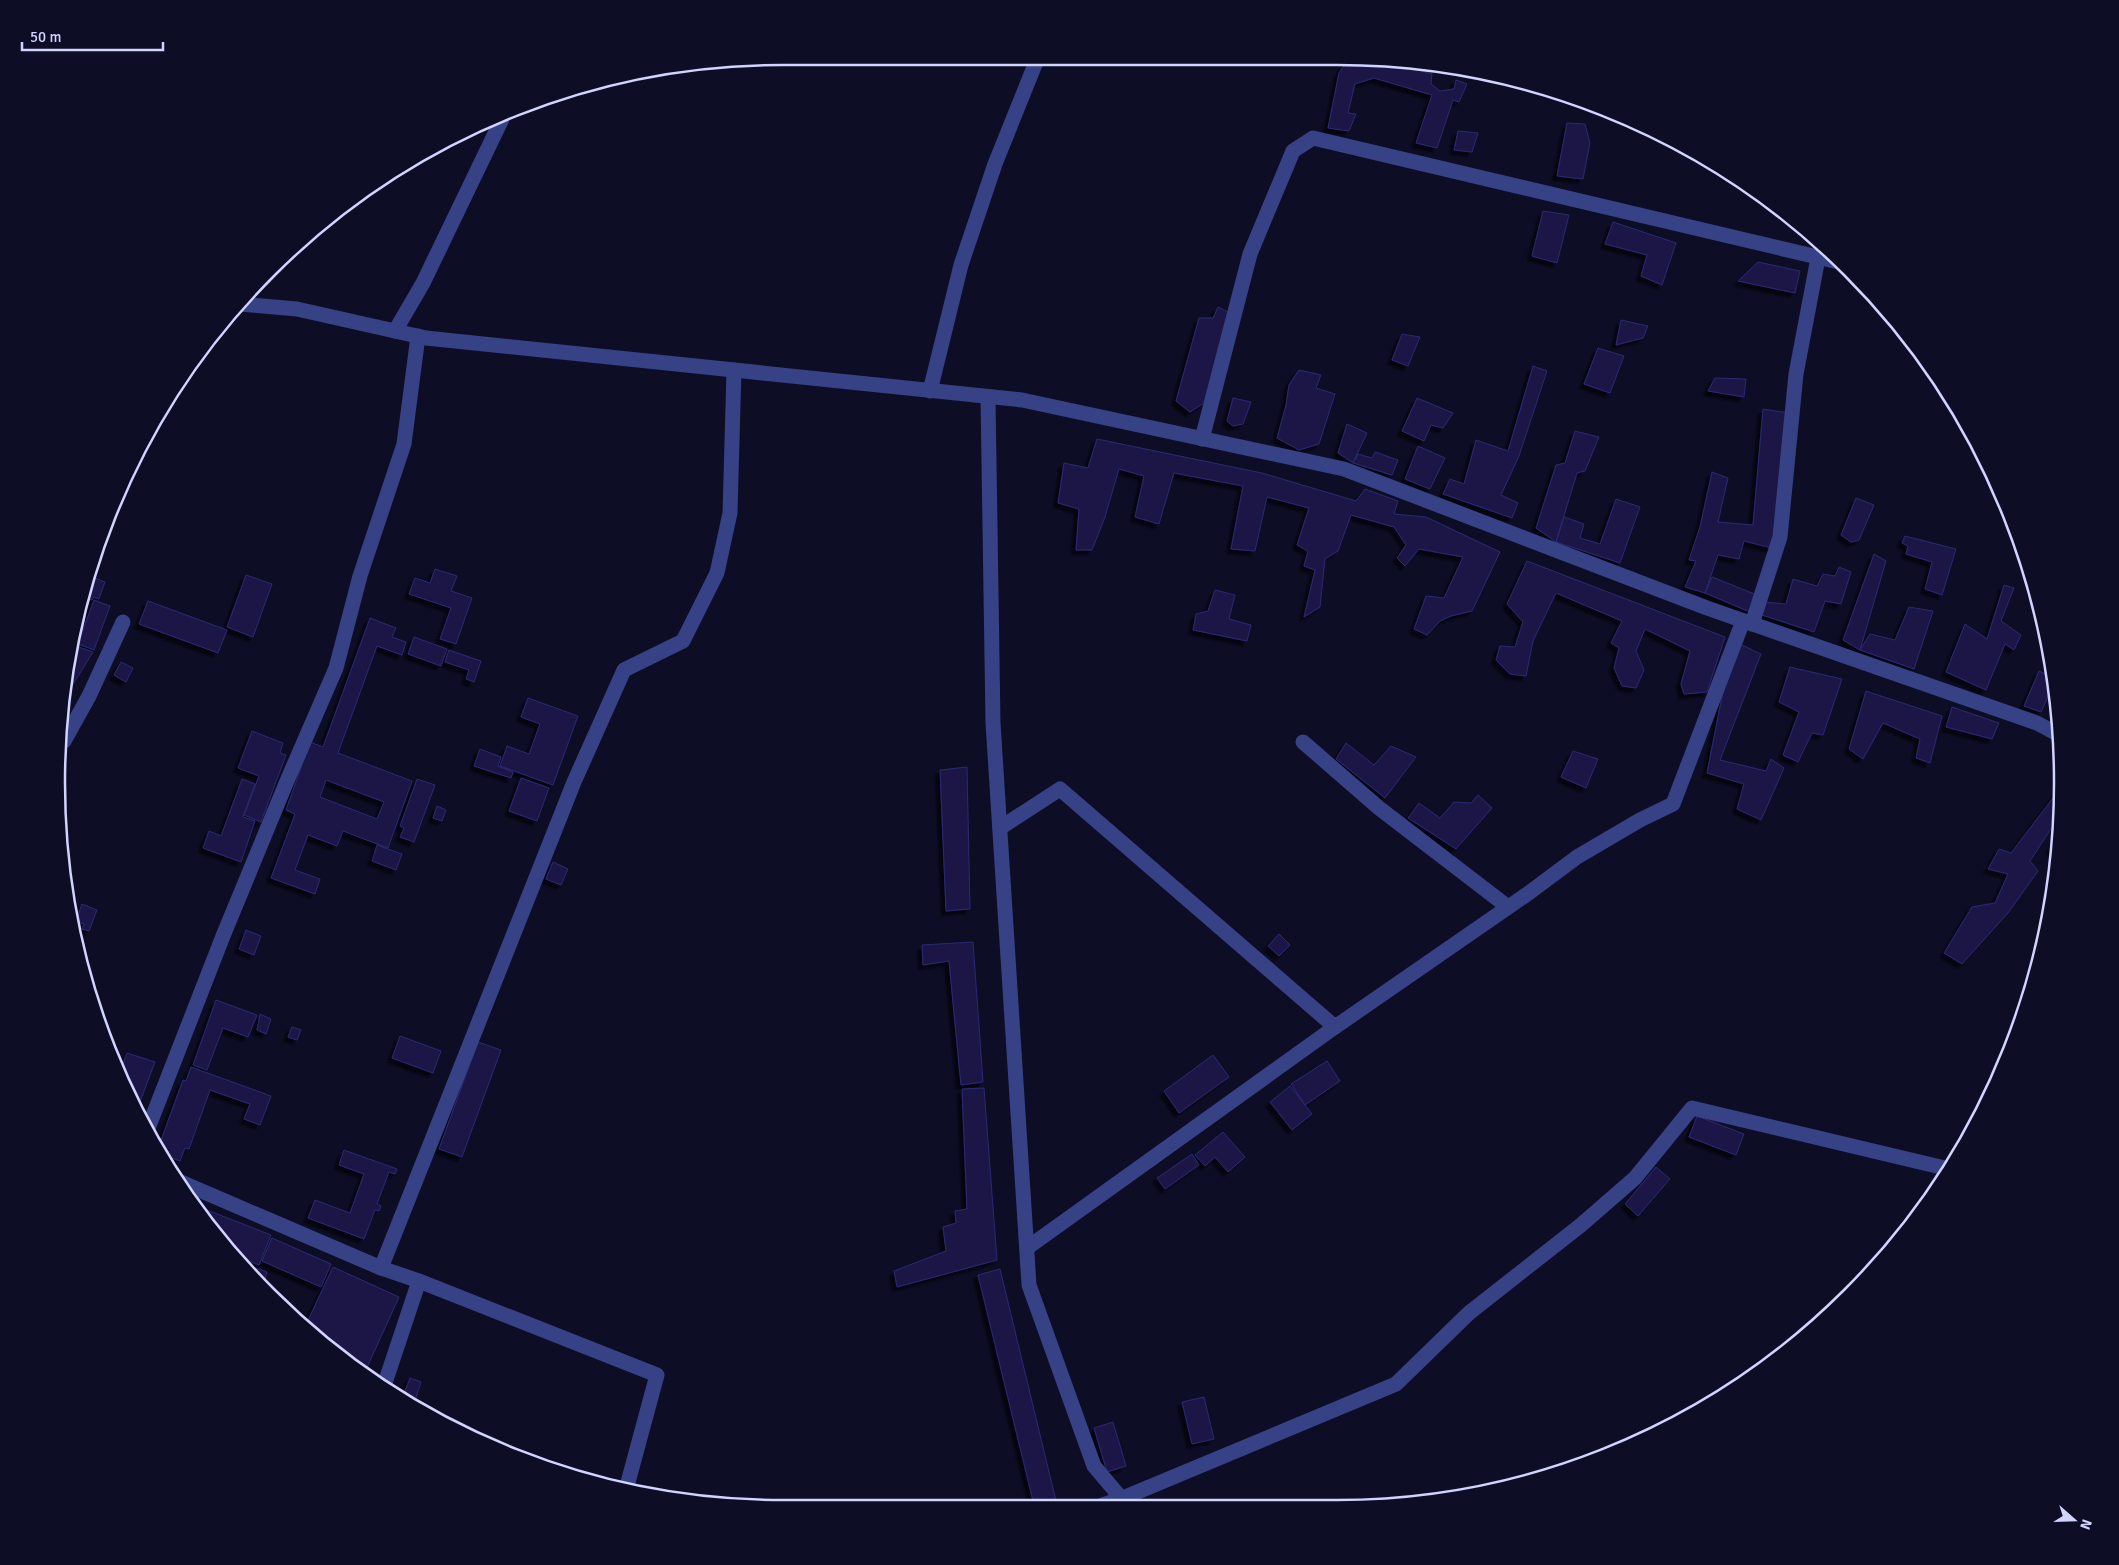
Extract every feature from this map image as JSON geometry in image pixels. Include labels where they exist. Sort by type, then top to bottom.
[{"type":"street","points":[[930,391],[960,264],[995,164],[1035,65]]},
{"type":"street","points":[[395,331],[422,283],[500,124]]},
{"type":"street","points":[[1202,439],[1250,254],[1293,151],[1313,138],[1828,260]]},
{"type":"street","points":[[1027,1248],[1335,1027],[1578,857],[1640,820],[1673,804],[1780,537],[1796,374],[1818,258]]},
{"type":"street","points":[[247,305],[297,309],[418,336],[1022,400],[1344,469],[1747,622],[2036,723],[2052,731]]},
{"type":"street","points":[[151,1122],[257,854],[336,668],[360,576],[404,444],[418,336]]},
{"type":"street","points":[[381,1268],[574,782],[624,670],[683,641],[717,573],[730,513],[734,370]]},
{"type":"street","points":[[988,397],[993,724],[1029,1285],[1094,1466],[1124,1500]]},
{"type":"street","points":[[67,736],[89,696],[123,622]]},
{"type":"street","points":[[1302,742],[1379,808],[1508,907]]},
{"type":"street","points":[[1000,828],[1060,789],[1335,1027]]},
{"type":"street","points":[[1127,1500],[1396,1384],[1469,1313],[1581,1225],[1635,1178],[1692,1108],[1942,1167]]},
{"type":"street","points":[[197,1197],[419,1281],[657,1375],[628,1483]]},
{"type":"street","points":[[386,1380],[419,1281]]},
{"type":"building","points":[[1344,65],[1418,70],[1432,74],[1431,84],[1440,91],[1454,89],[1456,80],[1467,84],[1459,102],[1453,100],[1437,148],[1416,143],[1432,95],[1374,78],[1355,84],[1348,113],[1356,114],[1349,131],[1328,128],[1339,73]]},
{"type":"building","points":[[1567,123],[1585,124],[1590,143],[1583,179],[1557,176]]},
{"type":"building","points":[[1458,131],[1478,133],[1472,152],[1454,150]]},
{"type":"building","points":[[1543,211],[1569,215],[1557,263],[1532,256]]},
{"type":"building","points":[[1613,222],[1676,243],[1662,285],[1641,276],[1647,255],[1605,244]]},
{"type":"building","points":[[1758,262],[1800,271],[1795,293],[1738,281]]},
{"type":"building","points":[[1218,307],[1228,312],[1204,403],[1190,412],[1176,401],[1199,318],[1213,318]]},
{"type":"building","points":[[1621,320],[1648,326],[1643,338],[1616,345]]},
{"type":"building","points":[[1402,334],[1420,337],[1408,366],[1392,360]]},
{"type":"building","points":[[1598,348],[1624,356],[1610,393],[1584,384]]},
{"type":"building","points":[[1533,366],[1547,371],[1519,456],[1501,495],[1518,503],[1512,518],[1443,494],[1450,479],[1464,484],[1476,440],[1508,451]]},
{"type":"building","points":[[1299,370],[1321,375],[1316,388],[1335,394],[1319,444],[1299,450],[1277,438],[1289,385]]},
{"type":"building","points":[[1715,378],[1746,379],[1744,397],[1708,391]]},
{"type":"building","points":[[1233,398],[1251,402],[1243,424],[1233,426],[1227,421]]},
{"type":"building","points":[[1417,398],[1453,413],[1443,428],[1431,425],[1424,441],[1402,431]]},
{"type":"building","points":[[1763,409],[1789,413],[1772,548],[1744,541],[1739,559],[1718,555],[1705,593],[1685,587],[1696,561],[1689,560],[1700,527],[1712,472],[1728,478],[1718,522],[1753,525]]},
{"type":"building","points":[[1347,424],[1367,433],[1353,463],[1338,453]]},
{"type":"building","points":[[1575,431],[1599,437],[1585,471],[1577,473],[1556,542],[1536,528],[1556,465],[1565,463]]},
{"type":"building","points":[[1097,439],[1262,473],[1356,501],[1365,489],[1398,501],[1394,514],[1426,517],[1500,552],[1472,611],[1440,621],[1427,635],[1414,629],[1426,596],[1444,598],[1463,557],[1419,549],[1405,566],[1397,558],[1406,545],[1394,527],[1351,515],[1338,551],[1325,559],[1320,607],[1304,617],[1315,570],[1304,566],[1308,551],[1297,545],[1309,508],[1267,497],[1255,551],[1231,549],[1243,486],[1174,473],[1159,524],[1135,517],[1144,476],[1119,469],[1105,517],[1092,550],[1076,550],[1079,509],[1058,503],[1064,463],[1088,468]]},
{"type":"building","points":[[1418,446],[1445,458],[1430,489],[1405,479]]},
{"type":"building","points":[[1375,452],[1398,460],[1392,475],[1353,463],[1358,454],[1372,458]]},
{"type":"building","points":[[1856,498],[1874,505],[1859,540],[1851,542],[1841,535]]},
{"type":"building","points":[[1616,499],[1640,507],[1620,563],[1556,542],[1564,517],[1584,524],[1580,538],[1600,544]]},
{"type":"building","points":[[1905,536],[1956,549],[1942,595],[1925,589],[1932,562],[1906,554],[1908,546],[1902,543]]},
{"type":"building","points":[[1874,554],[1886,561],[1860,650],[1843,640]]},
{"type":"building","points":[[1527,561],[1725,637],[1707,692],[1684,694],[1681,684],[1690,651],[1645,629],[1636,651],[1644,670],[1636,688],[1622,686],[1614,668],[1619,648],[1611,643],[1622,621],[1556,593],[1533,641],[1526,676],[1510,674],[1496,660],[1500,646],[1515,647],[1523,622],[1507,604]]},
{"type":"building","points":[[1839,567],[1851,572],[1841,604],[1825,601],[1814,632],[1759,614],[1764,602],[1786,604],[1793,579],[1817,586],[1823,574],[1835,576]]},
{"type":"building","points":[[435,569],[457,576],[451,591],[472,598],[456,644],[440,639],[451,608],[409,594],[415,578],[430,583]]},
{"type":"building","points":[[246,575],[272,584],[253,637],[227,627]]},
{"type":"building","points":[[1712,577],[1757,595],[1750,612],[1705,593]]},
{"type":"building","points":[[95,578],[105,582],[99,599],[94,597],[92,600],[89,599]]},
{"type":"building","points":[[2004,585],[2014,588],[2001,621],[2021,635],[2014,650],[2005,644],[1986,690],[1946,672],[1965,624],[1987,639]]},
{"type":"building","points":[[1215,590],[1235,595],[1229,619],[1251,625],[1247,641],[1193,630],[1196,614],[1208,611]]},
{"type":"building","points":[[94,600],[110,606],[94,650],[79,644]]},
{"type":"building","points":[[148,601],[227,630],[218,653],[139,624]]},
{"type":"building","points":[[1909,607],[1933,611],[1914,669],[1860,650],[1870,634],[1895,640]]},
{"type":"building","points":[[370,618],[396,628],[392,637],[406,642],[402,655],[377,646],[338,753],[412,781],[388,848],[343,831],[337,846],[308,835],[295,870],[320,879],[315,894],[271,878],[295,814],[286,810],[310,742],[323,747]],"holes":[[[326,780],[384,802],[377,819],[320,797]]]},
{"type":"building","points":[[414,637],[447,649],[441,666],[408,654]]},
{"type":"building","points":[[1740,644],[1761,654],[1720,760],[1766,771],[1771,759],[1784,768],[1761,820],[1737,809],[1744,784],[1707,773],[1724,686]]},
{"type":"building","points":[[78,647],[93,652],[71,687]]},
{"type":"building","points":[[449,650],[481,661],[474,682],[466,679],[469,670],[445,662]]},
{"type":"building","points":[[121,662],[133,668],[126,682],[114,675]]},
{"type":"building","points":[[1790,667],[1842,679],[1823,735],[1812,733],[1798,762],[1783,755],[1799,712],[1779,702]]},
{"type":"building","points":[[2039,671],[2045,674],[2049,696],[2041,712],[2024,706]]},
{"type":"building","points":[[1866,691],[1942,716],[1930,763],[1916,758],[1920,739],[1883,723],[1863,759],[1849,749]]},
{"type":"building","points":[[528,698],[578,716],[553,785],[500,766],[507,746],[529,754],[540,724],[521,717]]},
{"type":"building","points":[[1952,707],[1999,723],[1992,739],[1946,727]]},
{"type":"building","points":[[252,731],[283,743],[280,753],[286,755],[261,822],[244,815],[259,776],[238,768]]},
{"type":"building","points":[[1346,743],[1374,765],[1391,746],[1416,757],[1385,798],[1336,759]]},
{"type":"building","points":[[480,749],[501,757],[498,766],[513,772],[511,778],[474,766]]},
{"type":"building","points":[[1573,751],[1598,759],[1586,788],[1561,777]]},
{"type":"building","points":[[967,767],[970,909],[946,911],[940,770]]},
{"type":"building","points":[[521,778],[549,788],[537,821],[509,811]]},
{"type":"building","points":[[242,779],[255,784],[243,817],[255,821],[241,862],[203,848],[209,831],[221,836]]},
{"type":"building","points":[[417,779],[435,785],[414,842],[400,837],[404,828],[400,826]]},
{"type":"building","points":[[1478,795],[1492,808],[1456,849],[1408,818],[1419,803],[1440,818],[1454,802],[1471,803]]},
{"type":"building","points":[[2053,798],[2052,827],[2030,861],[2038,871],[2008,913],[1962,964],[1944,953],[1972,907],[1995,903],[2008,874],[1988,869],[1999,849],[2011,853]]},
{"type":"building","points":[[437,806],[446,810],[442,821],[433,818]]},
{"type":"building","points":[[377,845],[402,854],[396,870],[372,861]]},
{"type":"building","points":[[553,862],[568,869],[561,885],[546,879]]},
{"type":"building","points":[[82,904],[97,910],[89,931],[82,929],[84,924],[79,922],[78,916]]},
{"type":"building","points":[[246,930],[261,936],[254,955],[239,949]]},
{"type":"building","points":[[1279,934],[1290,945],[1279,956],[1268,946]]},
{"type":"building","points":[[973,942],[983,1082],[961,1085],[949,961],[923,965],[922,945]]},
{"type":"building","points":[[216,1000],[257,1015],[248,1037],[223,1028],[207,1070],[193,1065]]},
{"type":"building","points":[[260,1014],[271,1019],[266,1034],[257,1030]]},
{"type":"building","points":[[292,1027],[301,1030],[297,1040],[288,1037]]},
{"type":"building","points":[[400,1036],[441,1051],[433,1073],[392,1058]]},
{"type":"building","points":[[478,1042],[501,1050],[462,1157],[439,1149]]},
{"type":"building","points":[[127,1053],[155,1062],[140,1102],[139,1100],[123,1064]]},
{"type":"building","points":[[1213,1055],[1229,1077],[1179,1113],[1164,1091]]},
{"type":"building","points":[[1327,1061],[1340,1081],[1305,1105],[1291,1084]]},
{"type":"building","points":[[191,1067],[271,1096],[260,1125],[244,1119],[250,1104],[210,1090],[189,1149],[185,1148],[180,1161],[171,1158],[161,1141],[183,1080],[186,1081]]},
{"type":"building","points":[[1290,1086],[1312,1114],[1292,1130],[1270,1102]]},
{"type":"building","points":[[984,1088],[997,1260],[897,1287],[894,1271],[946,1251],[943,1227],[956,1223],[955,1211],[967,1209],[962,1089]]},
{"type":"building","points":[[1697,1116],[1744,1134],[1736,1155],[1689,1137]]},
{"type":"building","points":[[1223,1132],[1245,1157],[1228,1172],[1215,1157],[1205,1166],[1195,1155]]},
{"type":"building","points":[[344,1150],[397,1169],[395,1174],[389,1172],[377,1204],[381,1206],[379,1211],[375,1210],[364,1239],[308,1218],[315,1200],[350,1213],[364,1174],[339,1165]]},
{"type":"building","points":[[1192,1154],[1199,1165],[1165,1189],[1157,1178]]},
{"type":"building","points":[[1656,1167],[1670,1179],[1638,1216],[1625,1204]]},
{"type":"building","points":[[206,1210],[271,1235],[259,1265],[247,1261]]},
{"type":"building","points":[[272,1238],[331,1264],[321,1287],[262,1261]]},
{"type":"building","points":[[254,1267],[267,1272],[265,1279]]},
{"type":"building","points":[[333,1267],[399,1297],[367,1367],[308,1321]]},
{"type":"building","points":[[1000,1269],[1056,1500],[1033,1500],[978,1275]]},
{"type":"building","points":[[410,1378],[421,1382],[416,1399],[405,1392]]},
{"type":"building","points":[[1204,1397],[1214,1439],[1192,1444],[1182,1402]]},
{"type":"building","points":[[1113,1422],[1126,1466],[1107,1472],[1094,1428]]}]
